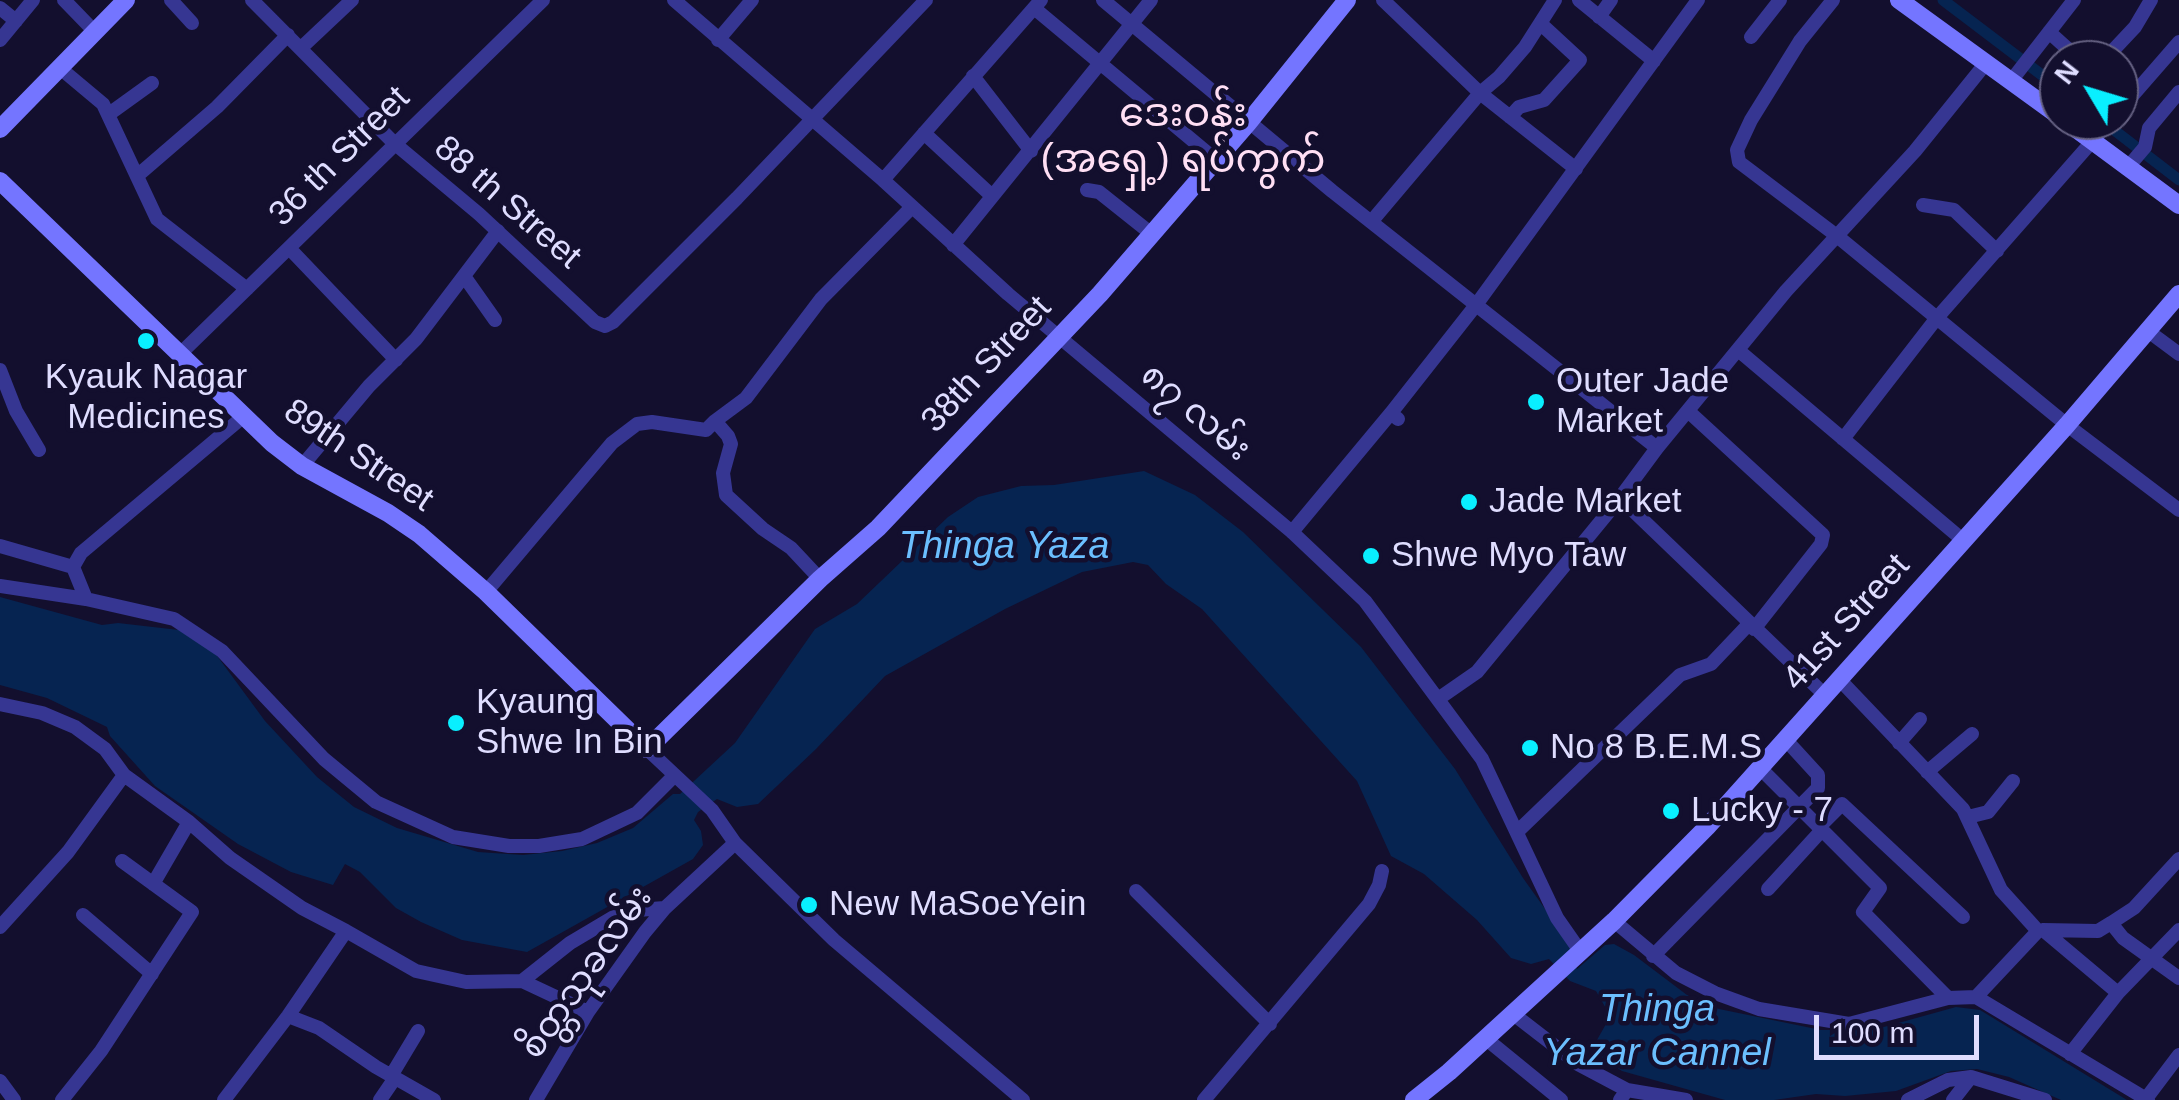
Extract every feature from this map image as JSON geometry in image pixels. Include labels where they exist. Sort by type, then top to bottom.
[{"type":"main road","points":[[0,130],[126,0]]},
{"type":"main road","name":"38th Street","points":[[647,749],[820,579],[878,528],[1153,235],[1347,0]]},
{"type":"main road","points":[[1899,0],[1986,64],[2014,77],[2039,98]]},
{"type":"main road","points":[[2101,140],[2136,157],[2179,205]]},
{"type":"main road","name":"89th Street","points":[[0,181],[244,416],[302,466],[404,523],[486,592],[647,749]]},
{"type":"main road","name":"41st Street","points":[[1419,1099],[1614,921],[1707,827],[2067,425],[2179,294]]},
{"type":"street","points":[[0,40],[33,0]]},
{"type":"street","points":[[64,0],[95,32]]},
{"type":"street","points":[[171,0],[192,23]]},
{"type":"street","name":"88 th Street","points":[[252,0],[394,143],[604,326],[614,322],[810,119]]},
{"type":"street","points":[[301,48],[352,0]]},
{"type":"street","name":"36 th Street","points":[[179,356],[543,0]]},
{"type":"street","name":"၈၇ လမ်း","points":[[674,0],[1058,336],[1292,532],[1365,602],[1482,759],[1557,918],[1579,952]]},
{"type":"street","points":[[718,40],[752,0]]},
{"type":"street","points":[[810,119],[926,0]]},
{"type":"street","points":[[1103,0],[1370,222],[1657,448]]},
{"type":"street","points":[[954,245],[1151,0]]},
{"type":"street","points":[[1383,0],[1480,94],[1576,170]]},
{"type":"street","points":[[1370,222],[1499,77],[1541,24],[1554,0]]},
{"type":"street","points":[[1579,0],[1654,61]]},
{"type":"street","points":[[1599,16],[1611,0]]},
{"type":"street","points":[[1292,532],[1394,416],[1698,0]]},
{"type":"street","points":[[1751,37],[1780,0]]},
{"type":"street","points":[[1833,0],[1750,120],[1736,157],[1739,162],[2179,510]]},
{"type":"street","points":[[2014,77],[2074,0]]},
{"type":"street","points":[[2123,40],[2151,0]]},
{"type":"street","points":[[883,180],[1038,4],[1216,160]]},
{"type":"street","points":[[0,8],[16,20]]},
{"type":"street","points":[[1510,117],[1519,106],[1544,100],[1580,60],[1541,24]]},
{"type":"street","points":[[2049,32],[2058,40]]},
{"type":"street","points":[[137,176],[217,107],[288,35]]},
{"type":"street","points":[[2139,87],[2177,50]]},
{"type":"street","points":[[1438,699],[1477,672],[1738,350],[1914,152],[1986,64]]},
{"type":"street","points":[[60,68],[90,90],[109,114],[157,218],[247,288]]},
{"type":"street","points":[[973,76],[1031,151]]},
{"type":"street","points":[[109,114],[152,83]]},
{"type":"street","points":[[2136,157],[2148,128],[2179,92]]},
{"type":"street","points":[[924,133],[992,196]]},
{"type":"street","points":[[1843,439],[1936,319],[2095,140]]},
{"type":"street","points":[[1088,190],[1100,192],[1153,235]]},
{"type":"street","points":[[1923,204],[1954,210],[1997,251]]},
{"type":"street","points":[[486,592],[598,457],[637,424],[652,422],[706,430],[746,398],[820,299],[912,207]]},
{"type":"street","points":[[302,466],[396,360],[498,231]]},
{"type":"street","points":[[290,249],[396,360]]},
{"type":"street","points":[[464,276],[495,320]]},
{"type":"street","points":[[2148,331],[2179,354]]},
{"type":"street","points":[[1738,350],[1964,540]]},
{"type":"street","points":[[0,370],[16,411],[39,450]]},
{"type":"street","points":[[1516,832],[1680,675],[1712,664],[1751,626],[1821,544],[1823,535],[1688,411]]},
{"type":"street","points":[[73,567],[81,553],[244,416]]},
{"type":"street","points":[[715,420],[731,444],[723,473],[726,494],[763,529],[792,548],[820,579]]},
{"type":"street","points":[[1620,498],[1826,696]]},
{"type":"street","points":[[0,546],[73,567]]},
{"type":"street","points":[[73,567],[86,600]]},
{"type":"street","points":[[0,586],[174,619],[222,651],[324,759],[376,802],[453,837],[509,846],[582,839],[637,813],[678,780]]},
{"type":"street","points":[[1840,680],[1968,817],[2001,890],[2040,930],[2118,993]]},
{"type":"street","points":[[0,704],[42,713],[74,726],[105,749],[124,775],[189,822],[230,858],[343,937],[436,977],[466,982],[522,981],[588,1012]]},
{"type":"street","points":[[1899,743],[1920,719]]},
{"type":"street","points":[[1927,772],[1972,734]]},
{"type":"street","points":[[1653,956],[1818,788],[1820,780],[1786,740]]},
{"type":"street","name":"89th Street","points":[[647,749],[712,810],[735,843],[834,940],[1024,1100]]},
{"type":"street","points":[[1760,768],[1880,888],[1863,910],[1866,916],[1948,998]]},
{"type":"street","points":[[0,928],[68,852],[124,775]]},
{"type":"street","points":[[1968,817],[1988,812],[2013,781]]},
{"type":"street","points":[[1768,889],[1842,804],[1963,917]]},
{"type":"street","points":[[153,884],[189,822]]},
{"type":"street","name":"စိတ္တသုခလမ်း","points":[[536,1100],[588,1012],[665,908],[735,843]]},
{"type":"street","points":[[1976,997],[2040,930],[2098,930],[2111,924],[2134,908],[2179,860]]},
{"type":"street","points":[[62,1100],[101,1051],[192,912],[122,861]]},
{"type":"street","points":[[1204,1100],[1368,904],[1382,871]]},
{"type":"street","points":[[1136,892],[1270,1024]]},
{"type":"street","points":[[522,981],[570,942],[600,924],[637,910],[665,908]]},
{"type":"street","points":[[82,914],[152,974]]},
{"type":"street","points":[[1614,921],[1653,956],[1715,993],[1759,1009],[1849,1024],[1948,998],[1976,997],[2146,1099],[2179,1055]]},
{"type":"street","points":[[2111,924],[2123,938],[2179,978]]},
{"type":"street","points":[[2070,1054],[2118,993],[2179,930]]},
{"type":"street","points":[[246,1100],[227,1095],[343,937]]},
{"type":"street","points":[[1512,1014],[1624,1095],[1686,1100]]},
{"type":"street","points":[[288,1016],[319,1028],[434,1100]]},
{"type":"street","points":[[380,1100],[418,1031]]},
{"type":"street","points":[[1485,1038],[1561,1100]]},
{"type":"street","points":[[1908,1100],[1948,1080],[1971,1076],[2038,1098]]},
{"type":"street","points":[[1953,1100],[1971,1076]]},
{"type":"water","points":[[1144,471],[1195,495],[1243,532],[1361,647],[1455,769],[1523,878],[1570,944],[1577,969],[1605,945],[1614,944],[1687,995],[1719,1009],[1821,1030],[1873,1030],[1956,1007],[1980,1010],[2127,1100],[2061,1100],[2009,1077],[1977,1069],[1951,1071],[1896,1091],[1725,1100],[1622,1071],[1599,1056],[1593,1047],[1608,1012],[1596,991],[1570,981],[1549,959],[1531,964],[1511,958],[1477,920],[1424,874],[1391,856],[1357,781],[1202,609],[1166,584],[1148,565],[1133,562],[1082,572],[1005,609],[885,676],[758,804],[737,807],[717,799],[698,812],[694,820],[703,845],[693,859],[527,952],[462,940],[421,922],[396,908],[360,872],[345,864],[333,885],[291,872],[238,844],[155,786],[110,736],[107,727],[47,698],[0,685],[0,597],[102,625],[118,623],[179,630],[215,653],[265,721],[317,777],[354,807],[397,828],[478,852],[523,855],[562,851],[597,843],[633,828],[673,794],[680,794],[735,743],[815,629],[857,604],[948,517],[978,497],[1021,486],[1054,485]]},
{"type":"waterway","points":[[1943,0],[2039,73]]},
{"type":"waterway","points":[[2127,140],[2179,180]]},
{"type":"place","name":"Kyauk Nagar Medicines","points":[[146,341]]},
{"type":"place","name":"Outer Jade Market","points":[[1536,402]]},
{"type":"place","name":"Jade Market","points":[[1469,502]]},
{"type":"place","name":"Shwe Myo Taw","points":[[1371,556]]},
{"type":"place","name":"Kyaung Shwe In Bin","points":[[456,723]]},
{"type":"place","name":"No 8 B.E.M.S","points":[[1530,748]]},
{"type":"place","name":"Lucky - 7","points":[[1671,811]]},
{"type":"place","name":"New MaSoeYein","points":[[809,905]]},
{"type":"district","name":"ဒေးဝန်း (အရှေ့) ရပ်ကွက်","points":[[1183,138]]},
{"type":"water label","name":"Thinga Yaza","points":[[1004,547]]},
{"type":"water label","name":"Thinga Yazar Cannel","points":[[1657,1032]]}]
